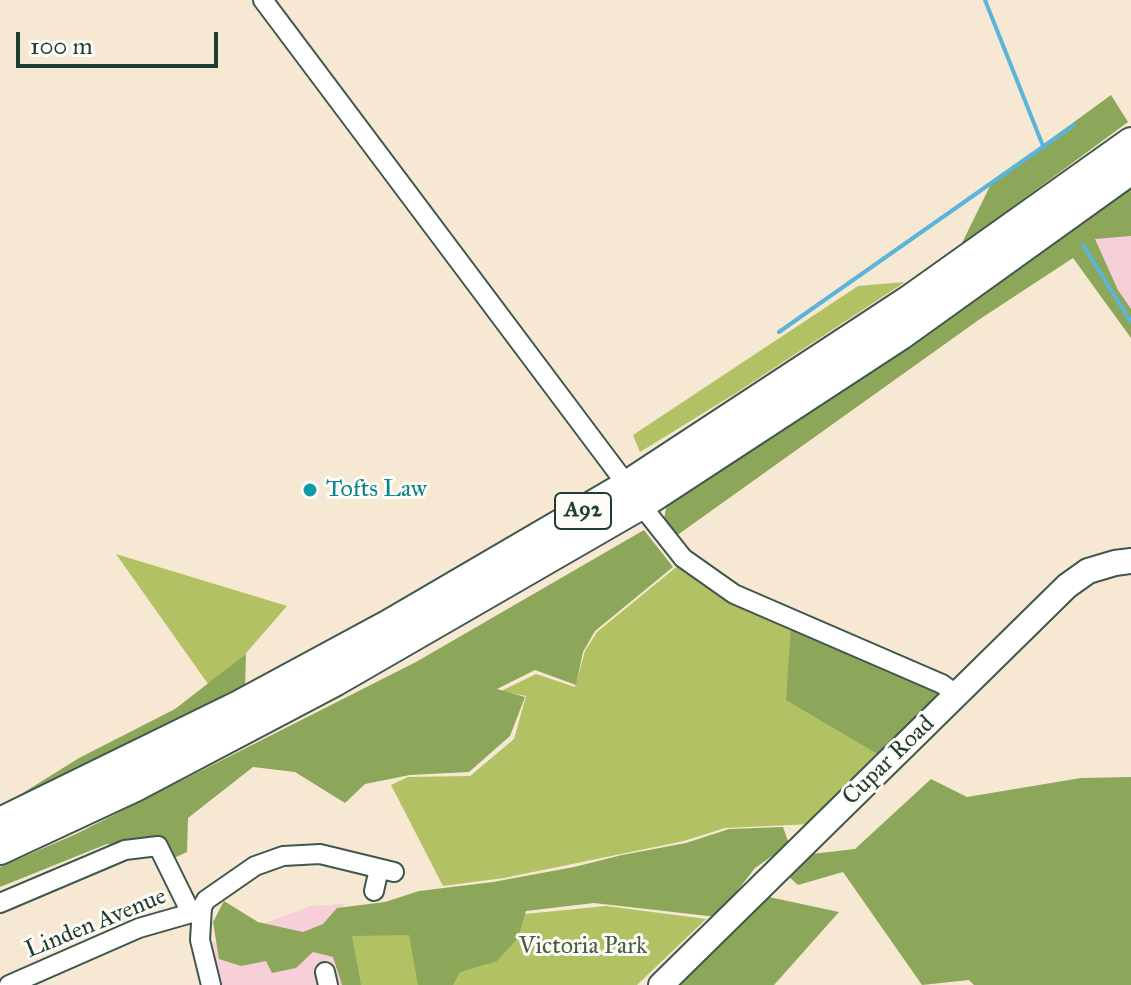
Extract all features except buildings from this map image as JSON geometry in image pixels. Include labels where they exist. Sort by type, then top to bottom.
[{"type":"highway","name":"A92","points":[[0,822],[267,691],[634,495],[1131,142]]},
{"type":"highway","name":"A92","points":[[0,850],[133,788],[336,681],[634,495],[901,335],[1131,170]]},
{"type":"main road","name":"Cupar Road","points":[[661,985],[1067,586],[1088,571],[1131,561]]},
{"type":"street","points":[[263,0],[683,558],[734,594],[942,684],[957,695]]},
{"type":"street","points":[[0,903],[125,850],[158,846],[196,911],[211,985]]},
{"type":"street","points":[[196,911],[206,900],[255,866],[283,856],[320,854],[386,870],[374,891]]},
{"type":"street","name":"Linden Avenue","points":[[9,985],[139,928],[196,911]]},
{"type":"shaded area","points":[[1131,206],[1131,317],[1092,233]]},
{"type":"shaded area","points":[[343,904],[359,985],[220,985],[211,943],[311,906]]},
{"type":"green space","points":[[1111,95],[1128,122],[961,245],[992,182]]},
{"type":"green space","points":[[1131,182],[1131,236],[1095,239],[1118,290],[1131,309],[1131,338],[1073,258],[980,319],[676,536],[664,519],[667,503]]},
{"type":"green space","points":[[905,282],[640,452],[633,435],[858,286]]},
{"type":"green space","points":[[644,530],[673,567],[595,631],[583,652],[576,685],[535,670],[497,689],[525,697],[510,736],[469,772],[410,775],[365,784],[345,803],[295,772],[253,767],[188,818],[187,852],[176,857],[107,844],[0,887],[0,867],[76,834],[416,662]]},
{"type":"green space","points":[[116,554],[287,606],[213,691]]},
{"type":"green space","points":[[680,564],[723,595],[943,695],[813,824],[725,828],[684,841],[504,878],[443,886],[391,785],[408,777],[470,776],[514,739],[526,696],[501,691],[536,674],[575,687],[585,651],[597,632]]},
{"type":"green space","points":[[791,626],[943,695],[881,756],[786,700]]},
{"type":"green space","points":[[246,654],[245,688],[108,757],[18,796],[79,758],[175,709]]},
{"type":"green space","points":[[1131,777],[1131,985],[974,985],[969,980],[922,985],[843,872],[798,885],[788,876],[803,855],[855,849],[931,779],[967,797],[1081,778]]},
{"type":"green space","points":[[783,827],[789,844],[755,868],[717,917],[594,903],[526,911],[518,938],[497,961],[460,972],[453,985],[418,985],[409,935],[352,936],[361,985],[342,985],[333,957],[313,952],[296,968],[272,973],[266,961],[241,966],[219,959],[213,922],[224,901],[258,922],[303,932],[323,924],[337,908],[385,902],[419,891],[493,882],[574,867],[686,843],[729,829]]},
{"type":"green space","points":[[769,897],[839,912],[774,985],[680,985]]},
{"type":"green space","name":"Victoria Park","points":[[606,906],[706,919],[637,985],[356,985],[343,932]]},
{"type":"waterway","points":[[985,0],[1043,146]]},
{"type":"waterway","points":[[779,332],[1074,125]]},
{"type":"waterway","points":[[1083,245],[1131,322]]},
{"type":"place","name":"Tofts Law","points":[[310,490]]}]
